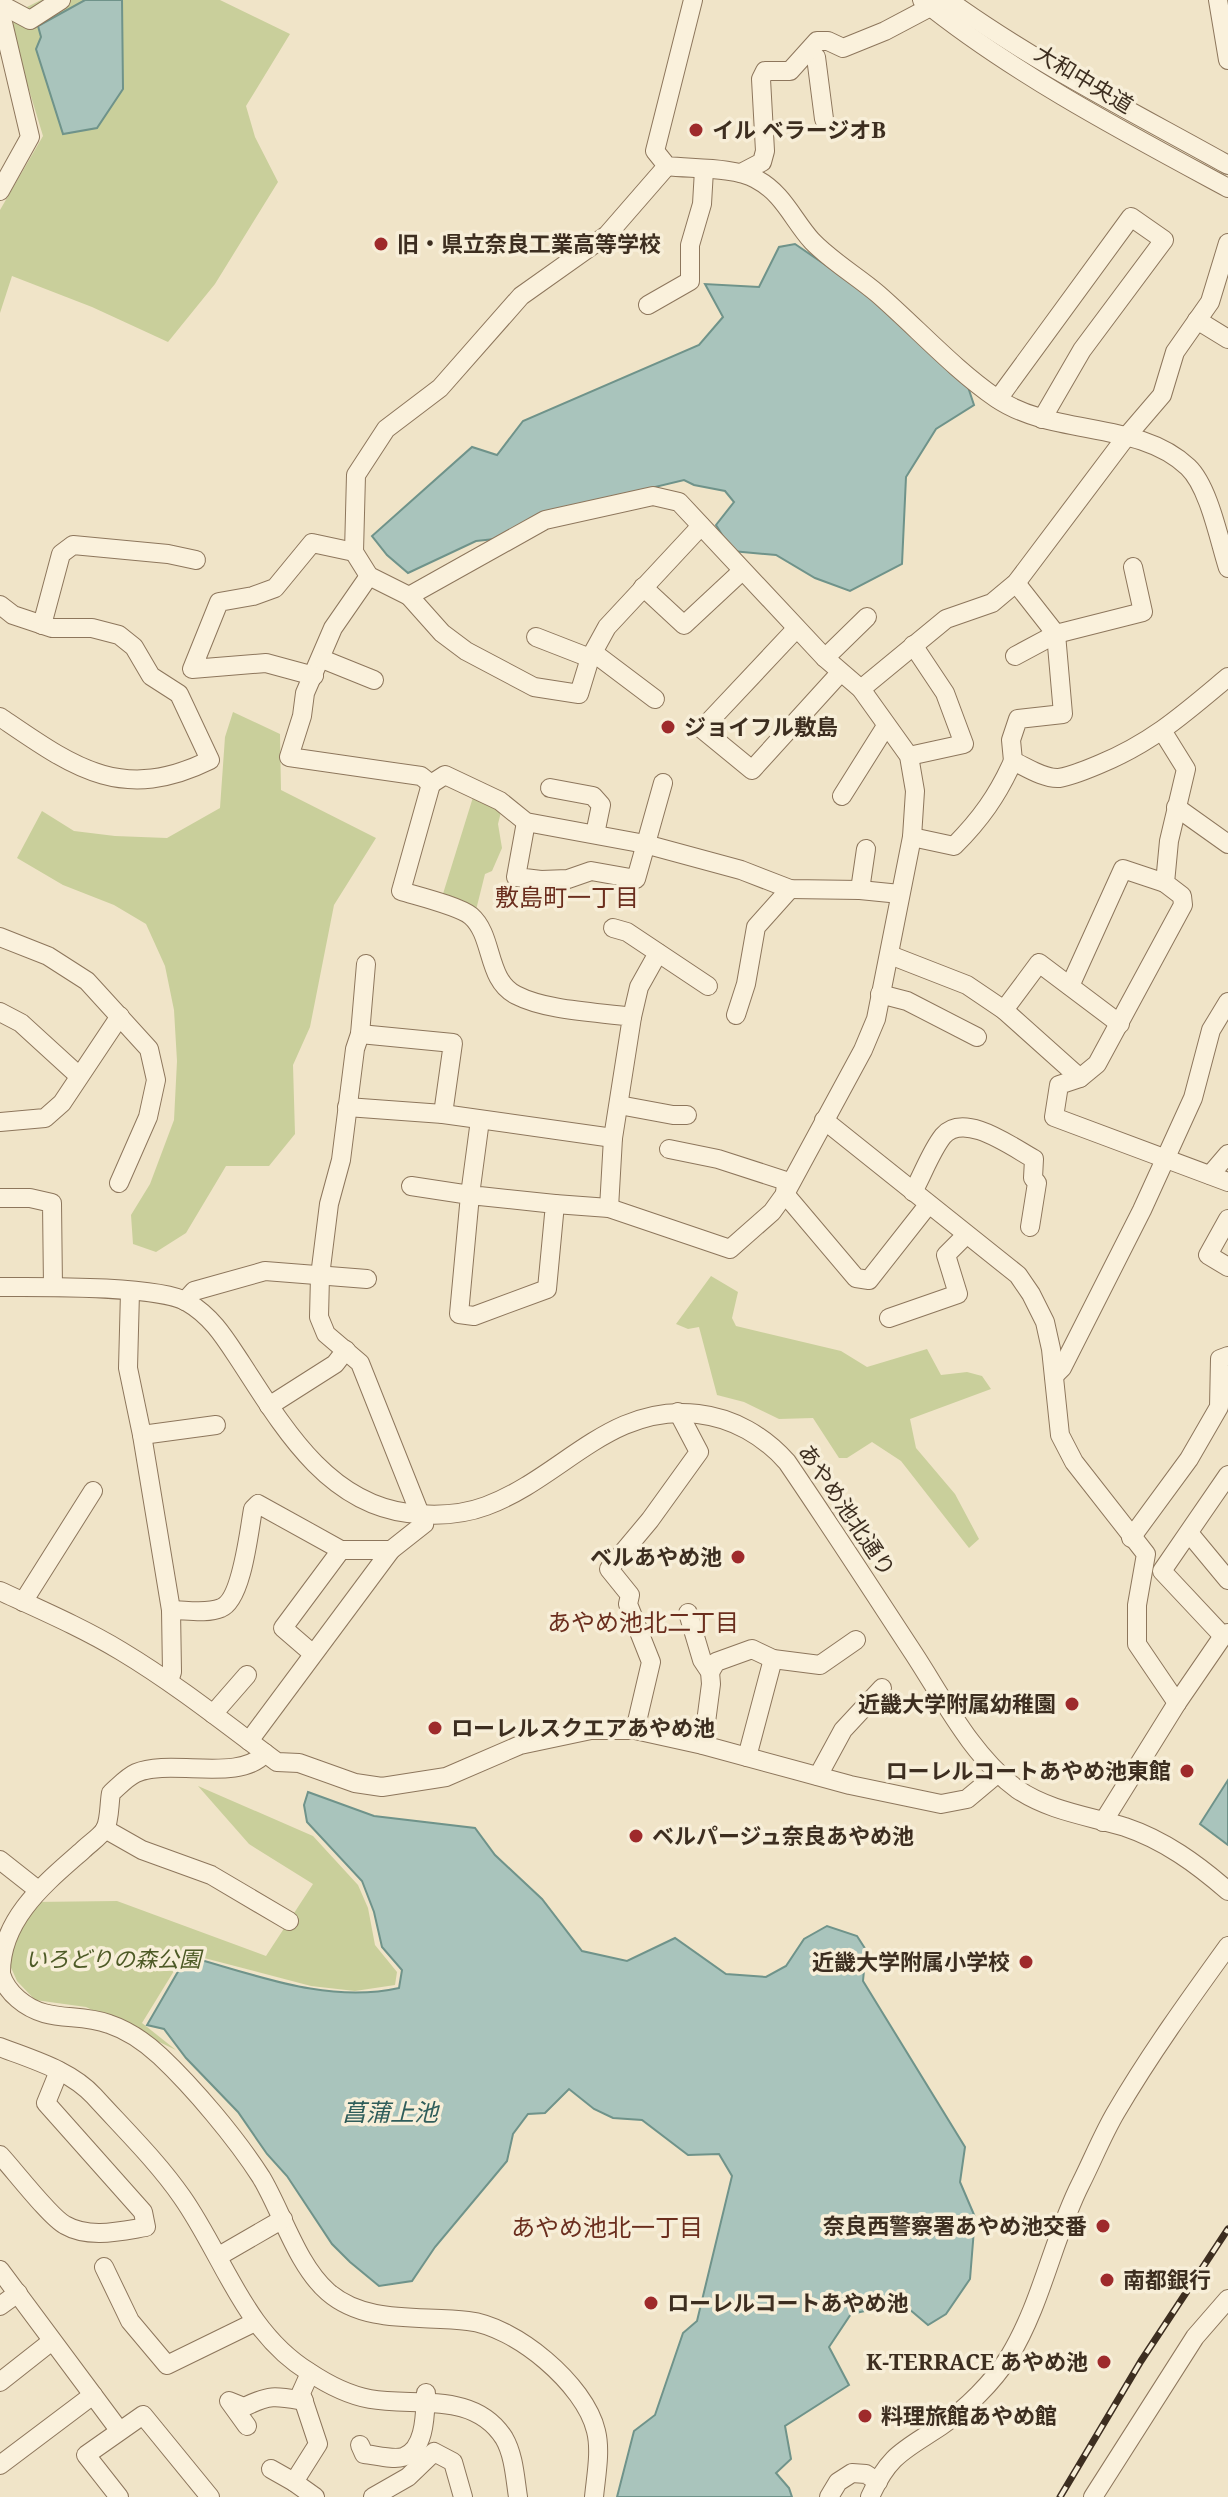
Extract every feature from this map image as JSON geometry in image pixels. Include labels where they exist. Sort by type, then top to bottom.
[{"type":"street","points":[[0,7],[30,20],[61,0]]},
{"type":"street","points":[[693,0],[655,151],[667,166],[741,173],[756,178],[781,197],[813,242],[876,292],[998,399],[1042,419],[1126,437],[1150,444],[1171,455],[1189,468],[1200,483],[1228,568]]},
{"type":"street","points":[[1218,0],[1228,60]]},
{"type":"street","points":[[741,173],[762,162],[765,151],[761,79],[765,71],[790,71],[817,41],[828,41],[843,48],[885,31],[936,2]]},
{"type":"street","name":"大和中央道","points":[[936,2],[1061,75],[1228,165]]},
{"type":"street","name":"大和中央道","points":[[936,2],[1093,113],[1228,188]]},
{"type":"street","points":[[0,7],[30,137],[0,191]]},
{"type":"street","points":[[809,51],[816,57],[824,119]]},
{"type":"street","points":[[667,166],[607,235],[521,296],[440,388],[386,429],[356,475],[354,552],[369,576],[409,596],[454,642],[534,687],[579,694],[592,656],[607,627],[701,526]]},
{"type":"street","points":[[648,305],[690,281],[690,245],[702,204],[704,170]]},
{"type":"street","points":[[998,399],[1131,217],[1164,240],[1082,350],[1042,419]]},
{"type":"street","points":[[861,689],[946,619],[992,603],[1016,583],[1126,437],[1162,395],[1175,352],[1210,302],[1224,272],[1228,243]]},
{"type":"street","points":[[1197,320],[1228,339]]},
{"type":"street","points":[[409,596],[545,520],[653,496],[679,502],[796,629],[840,673],[861,689],[909,756],[915,791],[912,837],[876,1019],[863,1050],[785,1194],[772,1212],[730,1249],[609,1208],[470,1195],[411,1186]]},
{"type":"street","points":[[354,552],[312,543],[275,588],[253,596],[219,602],[192,669],[266,663],[318,667],[374,680]]},
{"type":"street","points":[[42,625],[61,554],[73,545],[168,554],[196,560]]},
{"type":"street","points":[[1015,656],[1056,634],[1143,612],[1133,567]]},
{"type":"street","points":[[643,587],[684,625],[742,571]]},
{"type":"street","points":[[369,576],[333,628],[305,693],[302,716],[289,757],[421,776],[431,784]]},
{"type":"street","points":[[912,837],[954,846],[999,792],[1013,761],[1011,740],[1018,719],[1063,714],[1056,634],[1016,583]]},
{"type":"street","points":[[0,605],[13,615],[52,628],[92,628],[119,635],[134,647],[151,676],[179,694],[210,760],[197,767],[157,778],[98,774],[61,758],[0,717]]},
{"type":"street","points":[[825,658],[867,617]]},
{"type":"street","points":[[796,629],[702,729],[752,770],[840,673]]},
{"type":"street","points":[[536,637],[592,656],[655,699]]},
{"type":"street","points":[[909,756],[964,744],[945,693],[913,645]]},
{"type":"street","points":[[1013,761],[1057,778],[1088,769],[1124,754],[1163,732],[1228,677]]},
{"type":"street","points":[[842,796],[886,726]]},
{"type":"street","points":[[1163,732],[1186,769],[1176,807],[1165,883]]},
{"type":"street","points":[[632,1017],[540,1004],[513,994],[496,974],[480,926],[469,914],[401,891],[431,784],[445,775],[500,801],[526,822],[645,844],[741,870],[790,889],[900,894]]},
{"type":"street","points":[[526,822],[516,877],[568,879],[591,871],[636,879],[663,783]]},
{"type":"street","points":[[550,788],[593,796],[601,805],[595,834]]},
{"type":"street","points":[[1176,807],[1228,844]]},
{"type":"street","points":[[860,890],[866,849]]},
{"type":"street","points":[[1070,986],[1123,869],[1165,883],[1182,896],[1183,905],[1097,1064],[1080,1078],[1059,1085],[1054,1117],[1228,1182]]},
{"type":"street","points":[[736,1015],[746,984],[756,927],[790,889]]},
{"type":"street","points":[[613,928],[627,932],[708,986]]},
{"type":"street","points":[[0,937],[48,956],[87,981],[149,1049],[156,1080],[148,1117],[119,1183]]},
{"type":"street","points":[[609,1208],[613,1138],[632,1017],[639,987],[658,953]]},
{"type":"street","points":[[890,955],[967,985],[1004,1010],[1080,1078]]},
{"type":"street","points":[[1004,1010],[1039,963],[1120,1024]]},
{"type":"street","points":[[249,1741],[391,1550],[424,1524],[360,1363],[326,1334],[319,1317],[320,1276],[329,1204],[341,1160],[355,1049],[360,1034],[366,964]]},
{"type":"street","points":[[880,994],[907,1001],[977,1037]]},
{"type":"street","points":[[1054,1376],[1062,1368],[1142,1210],[1193,1098],[1211,1030],[1228,1002]]},
{"type":"street","points":[[0,1012],[21,1023],[79,1076]]},
{"type":"street","points":[[0,1122],[45,1118],[62,1103],[120,1016]]},
{"type":"street","points":[[360,1034],[453,1043],[443,1114]]},
{"type":"street","points":[[619,1105],[687,1115]]},
{"type":"street","points":[[347,1107],[443,1114],[613,1138]]},
{"type":"street","points":[[480,1120],[459,1314],[474,1316],[547,1289],[555,1204]]},
{"type":"street","points":[[824,1120],[1000,1259],[1018,1275],[1031,1294],[1045,1322],[1060,1435],[1074,1462],[1146,1554],[1137,1605],[1137,1644],[1177,1703]]},
{"type":"street","points":[[913,1192],[944,1135],[956,1126],[973,1127],[1034,1159],[1033,1178],[1037,1183],[1030,1227]]},
{"type":"street","points":[[669,1149],[718,1159],[786,1181],[785,1194],[856,1278],[869,1280],[928,1205]]},
{"type":"street","points":[[1210,1175],[1228,1154]]},
{"type":"street","points":[[0,1198],[30,1198],[52,1203],[53,1287]]},
{"type":"street","points":[[1228,1219],[1208,1255],[1228,1267]]},
{"type":"street","points":[[889,1318],[958,1294],[946,1255],[966,1235]]},
{"type":"street","points":[[185,1301],[194,1291],[265,1271],[367,1279]]},
{"type":"street","name":"あやめ池北通り","points":[[0,1287],[163,1294],[185,1301],[215,1322],[269,1406],[324,1474],[383,1508],[445,1514],[484,1507],[517,1492],[628,1422],[652,1414],[678,1412],[714,1416],[732,1422],[761,1437],[787,1462],[957,1721],[998,1773],[1034,1799],[1052,1807],[1158,1840],[1191,1861],[1228,1891]]},
{"type":"street","points":[[130,1292],[128,1368],[171,1610],[172,1672],[169,1681]]},
{"type":"street","points":[[269,1406],[335,1364],[346,1350]]},
{"type":"street","points":[[1131,1538],[1189,1459],[1219,1407],[1220,1359],[1228,1356]]},
{"type":"street","points":[[635,1730],[651,1662],[628,1604],[630,1595],[609,1569],[650,1520],[699,1452],[678,1412]]},
{"type":"street","points":[[142,1435],[216,1425]]},
{"type":"street","points":[[1103,1822],[1177,1703],[1226,1635],[1162,1571],[1228,1475]]},
{"type":"street","points":[[23,1602],[93,1491]]},
{"type":"street","points":[[171,1610],[218,1610],[227,1605],[239,1581],[253,1509],[258,1504],[341,1550],[391,1550]]},
{"type":"street","points":[[1189,1533],[1228,1580]]},
{"type":"street","points":[[312,1653],[283,1628],[341,1550]]},
{"type":"street","points":[[0,1591],[81,1628],[169,1681],[277,1762],[299,1763],[355,1783],[382,1787],[446,1777],[520,1745],[591,1730],[635,1730],[941,1804],[967,1799],[998,1773]]},
{"type":"street","points":[[688,1613],[702,1660],[710,1672],[703,1745]]},
{"type":"street","points":[[710,1672],[716,1662],[752,1649],[773,1659],[820,1665],[856,1640]]},
{"type":"street","points":[[747,1757],[773,1659]]},
{"type":"street","points":[[213,1714],[247,1675]]},
{"type":"street","points":[[818,1776],[843,1730],[882,1688]]},
{"type":"street","points":[[265,1753],[258,1761],[244,1766],[165,1768],[136,1773],[111,1793],[105,1829],[14,1915],[3,1936],[1,1975],[5,1999],[51,2016],[88,2018],[112,2024],[161,2057],[245,2155],[261,2178],[313,2276],[329,2293],[351,2307],[380,2315],[471,2321],[516,2338],[541,2357],[573,2389],[596,2429],[598,2448],[594,2497]]},
{"type":"street","points":[[105,1829],[142,1850],[211,1875],[289,1921]]},
{"type":"street","points":[[0,1860],[38,1890]]},
{"type":"street","points":[[829,2497],[838,2482],[852,2473],[866,2474],[874,2489],[903,2449],[943,2425],[980,2392],[1009,2357],[1081,2184],[1114,2114],[1166,2032],[1228,1946]]},
{"type":"street","points":[[0,2047],[81,2083],[169,2180],[219,2256],[255,2322],[285,2356],[341,2390],[369,2398],[426,2398],[475,2411],[504,2439],[518,2497]]},
{"type":"street","points":[[0,2155],[63,2225],[85,2232],[118,2232],[146,2227],[143,2212],[46,2103],[59,2071]]},
{"type":"street","points":[[219,2256],[283,2219]]},
{"type":"street","points":[[104,2267],[130,2321],[167,2365],[255,2322]]},
{"type":"street","points":[[0,2270],[119,2430]]},
{"type":"street","points":[[0,2306],[18,2293]]},
{"type":"street","points":[[1093,2497],[1195,2337],[1228,2299]]},
{"type":"street","points":[[0,2382],[52,2341]]},
{"type":"street","points":[[294,2482],[318,2444],[301,2393],[310,2373]]},
{"type":"street","points":[[0,2465],[93,2395]]},
{"type":"street","points":[[247,2426],[229,2401],[244,2407],[265,2397],[281,2395],[304,2401]]},
{"type":"street","points":[[360,2445],[364,2454],[402,2458],[413,2451],[421,2438],[426,2398]]},
{"type":"street","points":[[119,2497],[86,2455],[143,2415],[210,2497]]},
{"type":"street","points":[[373,2497],[408,2477],[434,2452],[453,2462],[463,2497]]},
{"type":"street","points":[[271,2469],[315,2497]]},
{"type":"green space","points":[[41,0],[220,0],[290,34],[246,106],[255,137],[278,182],[215,284],[168,342],[92,307],[12,276],[0,313],[0,210],[43,136],[7,17]]},
{"type":"green space","points":[[233,712],[280,734],[281,790],[376,838],[334,905],[310,1027],[293,1065],[295,1134],[269,1166],[226,1166],[186,1233],[156,1252],[133,1244],[131,1215],[150,1184],[174,1120],[177,1061],[174,1010],[165,966],[146,924],[114,905],[63,885],[17,858],[42,811],[74,831],[167,838],[220,808],[225,737]]},
{"type":"green space","points":[[474,794],[502,808],[498,824],[502,848],[492,871],[485,874],[476,910],[442,897]]},
{"type":"green space","points":[[711,1276],[738,1292],[732,1318],[736,1326],[841,1351],[867,1367],[927,1349],[941,1375],[967,1372],[982,1376],[991,1389],[910,1419],[916,1448],[955,1494],[979,1539],[969,1548],[901,1461],[872,1442],[847,1458],[839,1458],[813,1418],[779,1419],[744,1402],[717,1395],[699,1327],[688,1329],[676,1324]]},
{"type":"green space","name":"いろどりの森公園","points":[[198,1786],[313,1836],[358,1885],[368,1908],[375,1945],[397,1972],[395,1985],[355,1991],[311,1986],[185,1953],[142,2023],[176,2050],[86,2007],[35,2000],[17,1981],[5,1954],[33,1902],[117,1901],[266,1956],[313,1884],[249,1844]]},
{"type":"water","points":[[85,0],[122,0],[123,89],[97,128],[63,134],[36,49],[41,37],[38,26]]},
{"type":"water","points":[[795,244],[865,292],[968,387],[974,405],[936,429],[906,477],[902,564],[850,591],[815,578],[776,555],[732,551],[716,525],[734,502],[725,491],[684,480],[551,512],[495,539],[476,541],[408,573],[387,555],[372,536],[472,447],[497,455],[523,421],[699,345],[723,317],[705,284],[759,287],[779,247]]},
{"type":"water","points":[[1228,1780],[1228,1845],[1200,1824]]},
{"type":"water","name":"菖蒲上池","points":[[308,1792],[374,1816],[475,1828],[495,1855],[542,1899],[582,1951],[627,1961],[675,1938],[726,1974],[766,1977],[786,1966],[804,1939],[827,1926],[857,1936],[866,1950],[863,1981],[965,2147],[960,2182],[975,2217],[970,2279],[946,2314],[928,2325],[902,2303],[851,2314],[829,2347],[849,2385],[785,2426],[791,2459],[776,2473],[789,2488],[792,2497],[617,2497],[634,2431],[655,2415],[683,2333],[697,2321],[732,2176],[719,2154],[688,2155],[642,2120],[613,2118],[594,2109],[569,2089],[545,2113],[528,2114],[513,2134],[507,2161],[435,2247],[412,2281],[379,2286],[332,2244],[287,2176],[267,2154],[238,2112],[186,2058],[164,2029],[147,2025],[187,1956],[266,1979],[319,1990],[372,1992],[399,1988],[402,1970],[382,1947],[374,1912],[362,1881],[307,1822],[304,1805]]},
{"type":"railway","points":[[1060,2497],[1141,2361],[1228,2229]]},
{"type":"place","name":"イル ベラージオB","points":[[696,130]]},
{"type":"place","name":"旧・県立奈良工業高等学校","points":[[381,244]]},
{"type":"place","name":"ジョイフル敷島","points":[[668,727]]},
{"type":"place","name":"ベルあやめ池","points":[[738,1557]]},
{"type":"place","name":"近畿大学附属幼稚園","points":[[1072,1704]]},
{"type":"place","name":"ローレルスクエアあやめ池","points":[[435,1728]]},
{"type":"place","name":"ローレルコートあやめ池東館","points":[[1187,1771]]},
{"type":"place","name":"ベルパージュ奈良あやめ池","points":[[636,1836]]},
{"type":"place","name":"近畿大学附属小学校","points":[[1026,1962]]},
{"type":"place","name":"奈良西警察署あやめ池交番","points":[[1103,2226]]},
{"type":"place","name":"南都銀行","points":[[1107,2280]]},
{"type":"place","name":"ローレルコートあやめ池","points":[[651,2303]]},
{"type":"place","name":"K-TERRACE あやめ池","points":[[1104,2362]]},
{"type":"place","name":"料理旅館あやめ館","points":[[865,2416]]},
{"type":"district","name":"敷島町一丁目","points":[[567,898]]},
{"type":"district","name":"あやめ池北二丁目","points":[[643,1623]]},
{"type":"district","name":"あやめ池北一丁目","points":[[607,2228]]}]
